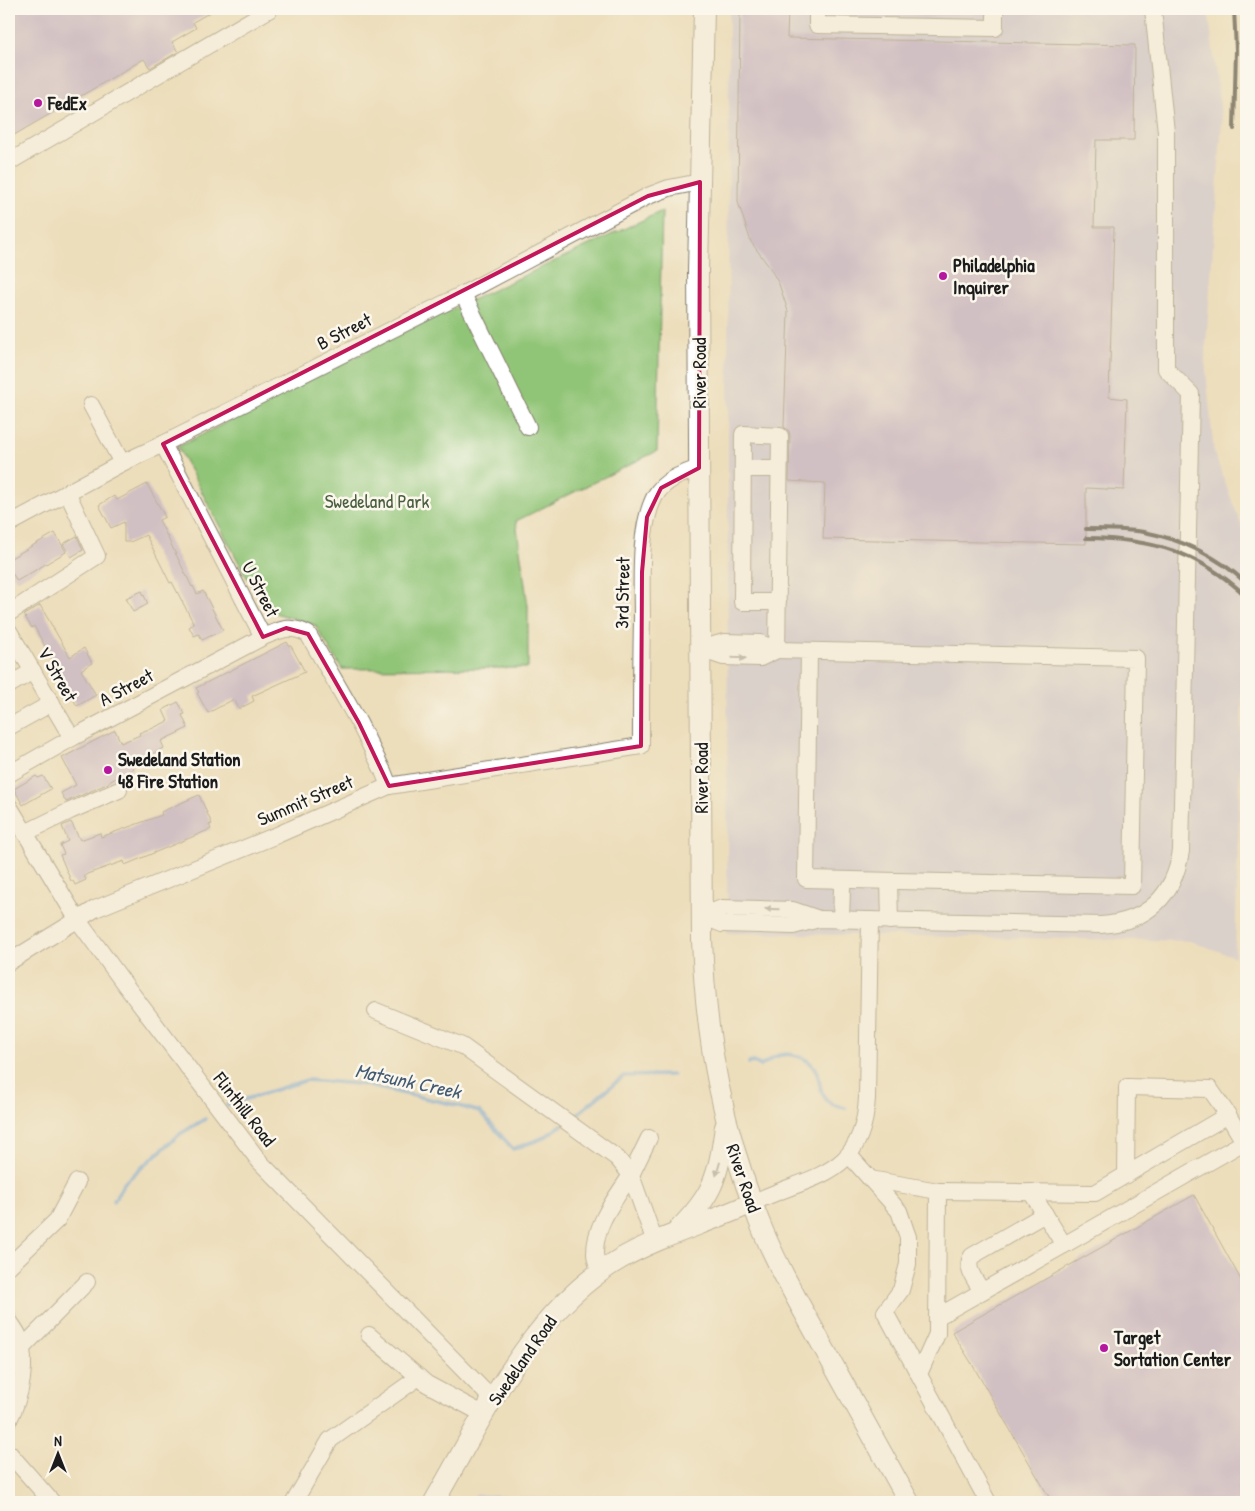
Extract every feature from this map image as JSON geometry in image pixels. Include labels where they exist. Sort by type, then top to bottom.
[{"type":"main road","name":"River Road","points":[[704,9],[698,270],[702,916],[703,970],[708,1031],[717,1084],[726,1120],[752,1203],[783,1275],[909,1502]]},
{"type":"main road","points":[[675,1233],[702,1205],[713,1184],[720,1160],[726,1120]]},
{"type":"main road","name":"Swedeland Road","points":[[434,1502],[489,1408],[539,1330],[566,1300],[599,1272],[636,1250],[752,1203]]},
{"type":"street","points":[[9,162],[270,9]]},
{"type":"street","points":[[817,9],[817,25],[995,28],[995,9]]},
{"type":"street","points":[[702,916],[722,924],[793,926],[819,919],[1114,924],[1139,916],[1159,901],[1174,878],[1181,851],[1192,394],[1166,369],[1166,132],[1153,9]]},
{"type":"street","name":"B Street","points":[[9,524],[122,463],[463,294],[648,196],[669,188],[700,182]]},
{"type":"street","points":[[463,294],[528,427]]},
{"type":"street","points":[[92,406],[122,463]]},
{"type":"street","points":[[777,650],[778,602],[780,469],[780,436],[743,434],[742,602],[778,602]]},
{"type":"street","name":"U Street","points":[[163,444],[263,637],[286,628],[298,629],[308,634],[359,723],[389,786]]},
{"type":"street","name":"3rd Street","points":[[640,746],[642,572],[647,517],[656,495],[667,482],[699,468]]},
{"type":"street","points":[[743,469],[780,469]]},
{"type":"street","points":[[9,613],[97,556],[66,492]]},
{"type":"street","name":"V Street","points":[[9,631],[72,738]]},
{"type":"street","name":"A Street","points":[[9,774],[72,738],[263,637]]},
{"type":"street","points":[[700,649],[723,657],[760,658],[777,650],[1136,658],[1132,886],[806,879],[808,651]]},
{"type":"street","points":[[9,685],[33,671]]},
{"type":"street","points":[[9,727],[52,704]]},
{"type":"street","name":"Summit Street","points":[[9,962],[95,909],[277,835],[389,786],[640,746]]},
{"type":"street","points":[[25,833],[119,790]]},
{"type":"street","name":"Flinthill Road","points":[[9,806],[78,919],[126,986],[260,1162],[489,1408]]},
{"type":"street","points":[[841,920],[844,880]]},
{"type":"street","points":[[889,881],[890,921]]},
{"type":"street","points":[[752,1203],[833,1169],[849,1155],[861,1135],[866,1111],[870,920]]},
{"type":"street","points":[[376,1011],[462,1046],[617,1158],[631,1175],[655,1242]]},
{"type":"street","points":[[937,1317],[1245,1144],[1210,1089],[1127,1087],[1126,1174]]},
{"type":"street","points":[[870,1179],[938,1191],[1095,1193],[1228,1115]]},
{"type":"street","points":[[599,1272],[595,1255],[603,1217],[631,1175],[649,1138]]},
{"type":"street","points":[[849,1155],[899,1211],[908,1237],[908,1264],[901,1290],[886,1312],[988,1502]]},
{"type":"street","points":[[9,1266],[57,1220],[77,1182]]},
{"type":"street","points":[[919,1374],[937,1334],[938,1191]]},
{"type":"street","points":[[1032,1192],[1064,1245]]},
{"type":"street","points":[[982,1291],[969,1268],[969,1261],[972,1256],[1045,1214]]},
{"type":"street","points":[[22,1348],[87,1282]]},
{"type":"street","points":[[9,1320],[18,1335],[22,1348],[23,1370],[20,1391],[9,1420]]},
{"type":"street","points":[[368,1335],[427,1384],[489,1408]]},
{"type":"street","points":[[294,1502],[330,1440],[419,1377]]},
{"type":"street","points":[[9,1453],[52,1502]]},
{"type":"highlighted area","points":[[700,182],[699,468],[661,488],[647,517],[642,572],[641,746],[389,786],[359,723],[308,634],[286,628],[263,637],[163,444],[648,196]]},
{"type":"shaded area","points":[[729,9],[1208,9],[1222,122],[1205,360],[1214,453],[1246,537],[1235,957],[1190,941],[727,933]]},
{"type":"shaded area","points":[[476,1494],[626,1502],[471,1502]]},
{"type":"green space","name":"Swedeland Park","points":[[662,211],[657,451],[516,521],[528,606],[528,668],[342,669],[315,625],[275,613],[247,578],[178,447],[416,326]]},
{"type":"building","name":"FedEx","points":[[9,9],[216,9],[193,22],[196,28],[172,42],[178,52],[150,68],[144,59],[9,138]]},
{"type":"building","name":"Philadelphia Inquirer","points":[[740,9],[788,9],[787,38],[1135,45],[1134,140],[1096,140],[1094,227],[1114,227],[1109,397],[1127,399],[1124,490],[1086,488],[1086,544],[823,539],[825,483],[789,481],[790,436],[789,431],[784,427],[788,311],[779,284],[751,242],[738,202]]},
{"type":"building","points":[[147,484],[165,517],[159,520],[192,587],[197,594],[203,591],[223,630],[202,640],[199,634],[194,636],[189,627],[194,624],[172,582],[170,583],[146,535],[130,542],[124,542],[124,522],[111,528],[99,505],[114,496],[117,500]]},
{"type":"building","points":[[55,533],[66,552],[17,581],[9,568],[9,559]]},
{"type":"building","points":[[77,536],[83,550],[71,557],[63,544]]},
{"type":"building","points":[[142,591],[148,604],[133,612],[126,598]]},
{"type":"building","points":[[40,605],[70,657],[84,648],[92,663],[81,670],[96,695],[77,706],[34,626],[32,628],[24,615]]},
{"type":"building","points":[[287,642],[305,672],[252,696],[254,701],[239,709],[234,699],[208,713],[196,688]]},
{"type":"building","points":[[178,702],[185,714],[182,715],[188,728],[161,741],[164,748],[132,764],[134,768],[109,783],[66,802],[61,793],[76,785],[62,758],[115,730],[121,743],[140,735],[139,733],[168,721],[163,710]]},
{"type":"building","points":[[36,776],[38,778],[43,776],[51,789],[23,805],[14,789]]},
{"type":"building","points":[[199,795],[212,824],[209,825],[211,829],[125,865],[124,861],[87,874],[84,876],[86,880],[75,885],[71,881],[60,855],[64,854],[60,845],[68,841],[62,826],[71,822],[80,840],[100,833],[101,837],[162,815],[161,812]]},
{"type":"building","name":"Target Sortation Center","points":[[1194,1195],[1246,1289],[1246,1502],[1052,1502],[952,1332]]},
{"type":"waterway","name":"Matsunk Creek","points":[[749,1063],[754,1062],[761,1066],[774,1057],[787,1054],[807,1060],[816,1070],[820,1088],[827,1100],[834,1105],[845,1108]]},
{"type":"waterway","name":"Matsunk Creek","points":[[576,1115],[624,1076],[672,1075]]},
{"type":"waterway","name":"Matsunk Creek","points":[[227,1105],[307,1080],[360,1084],[480,1112],[513,1149],[543,1138],[562,1125]]},
{"type":"waterway","name":"Matsunk Creek","points":[[114,1201],[124,1183],[180,1134],[205,1119]]},
{"type":"railway","points":[[1234,9],[1236,50],[1234,129]]},
{"type":"railway","points":[[1086,529],[1137,531],[1172,539],[1212,557],[1246,583]]},
{"type":"railway","points":[[1086,538],[1132,541],[1172,550],[1210,568],[1246,596]]},
{"type":"place","name":"FedEx","points":[[38,103]]},
{"type":"place","name":"Philadelphia Inquirer","points":[[943,276]]},
{"type":"place","name":"Swedeland Station 48 Fire Station","points":[[108,770]]},
{"type":"place","name":"Target Sortation Center","points":[[1104,1348]]}]
